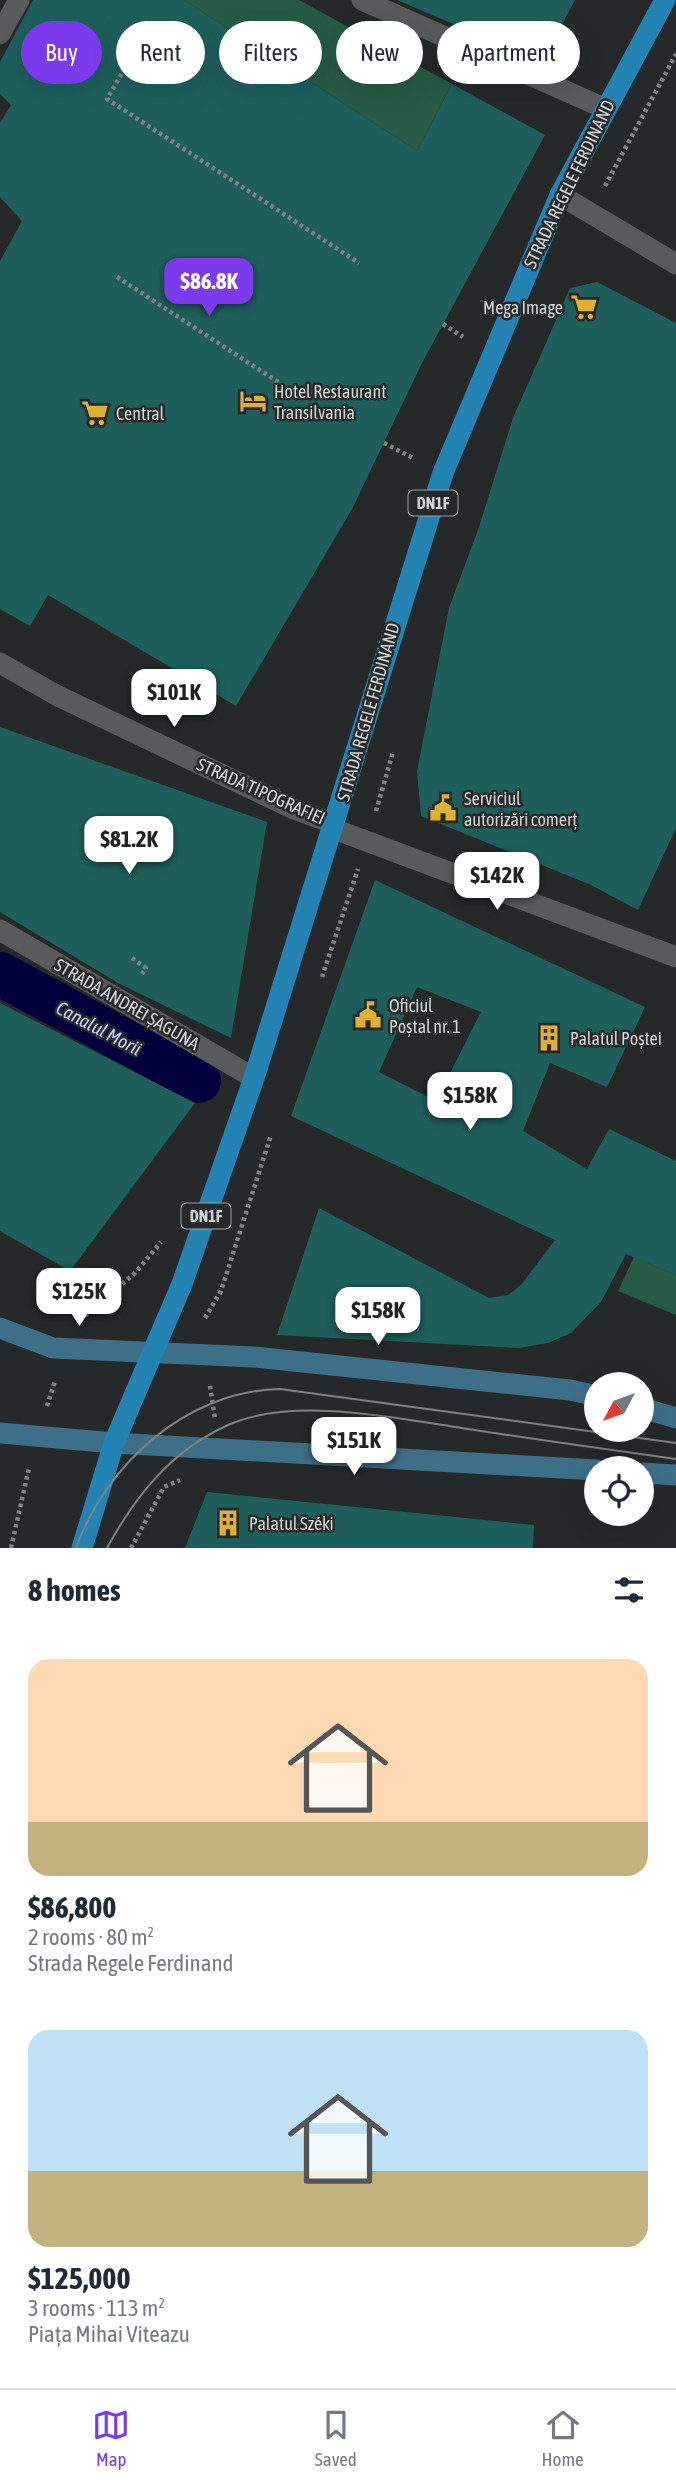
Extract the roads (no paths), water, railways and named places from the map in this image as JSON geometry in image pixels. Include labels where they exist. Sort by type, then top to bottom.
[{"type":"main road","name":"STRADA REGELE FERDINAND","points":[[114,1443],[190,1261],[254,1078],[443,473],[560,195],[665,0]]},
{"type":"main road","points":[[0,1328],[53,1349],[200,1354],[377,1368],[584,1393]]},
{"type":"main road","points":[[654,1412],[676,1418]]},
{"type":"main road","points":[[0,1433],[114,1443],[584,1469]]},
{"type":"main road","name":"DN1F","points":[[82,1548],[114,1443]]},
{"type":"main road","points":[[654,1474],[676,1475]]},
{"type":"street","points":[[0,34],[19,0]]},
{"type":"street","points":[[362,0],[606,109]]},
{"type":"street","points":[[560,195],[676,264]]},
{"type":"street","name":"STRADA TIPOGRAFIEI","points":[[0,663],[81,708],[368,842],[676,957]]},
{"type":"street","name":"STRADA ANDREI ȘAGUNA","points":[[0,930],[254,1078]]},
{"type":"waterway","name":"Canalul Morii","points":[[0,974],[199,1081]]},
{"type":"tram line","points":[[76,1548],[90,1517],[108,1488],[130,1461],[155,1437],[183,1418],[213,1403],[246,1393],[280,1389],[676,1443]]},
{"type":"tram line","points":[[107,1548],[130,1510],[172,1461],[228,1425],[256,1416],[286,1411],[387,1417],[676,1459]]},
{"type":"place","name":"Mega Image","points":[[584,307]]},
{"type":"place","name":"Hotel Restaurant Transilvania","points":[[253,401]]},
{"type":"place","name":"Central","points":[[95,413]]},
{"type":"place","name":"Serviciul autorizări comerț","points":[[443,808]]},
{"type":"place","name":"Oficiul Poștal nr. 1","points":[[368,1015]]},
{"type":"place","name":"Palatul Poștei","points":[[549,1038]]},
{"type":"place","name":"Palatul Széki","points":[[228,1523]]}]
